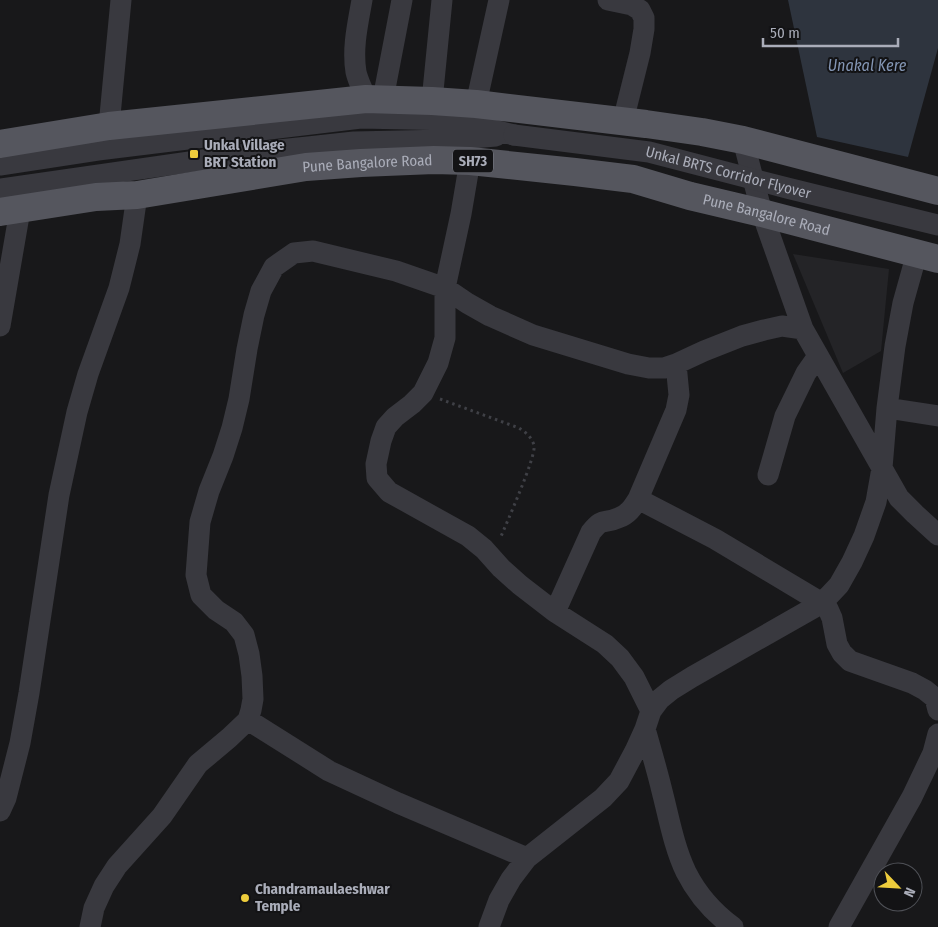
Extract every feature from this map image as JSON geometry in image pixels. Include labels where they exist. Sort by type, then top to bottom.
[{"type":"main road","points":[[0,144],[109,126],[374,99],[432,101],[476,104],[702,132],[743,140],[938,191]]},
{"type":"main road","name":"Pune Bangalore Road","points":[[10,211],[96,197],[137,195],[306,167],[380,162],[470,160],[633,179],[690,196],[927,256]]},
{"type":"street","points":[[109,126],[121,0]]},
{"type":"street","points":[[362,0],[357,28],[355,57],[357,74],[374,99]]},
{"type":"street","points":[[374,99],[402,0]]},
{"type":"street","points":[[432,101],[442,0]]},
{"type":"street","points":[[476,104],[499,0]]},
{"type":"street","points":[[608,0],[632,5],[640,10],[644,18],[640,53],[624,121]]},
{"type":"street","points":[[0,165],[98,150],[361,118],[454,120],[514,135]]},
{"type":"street","points":[[0,189],[259,152],[354,142],[447,140],[514,135]]},
{"type":"street","name":"Unkal BRTS Corridor Flyover","points":[[514,135],[649,152],[938,225]]},
{"type":"street","points":[[743,140],[762,213],[803,329],[899,498],[938,535]]},
{"type":"street","points":[[470,160],[461,214],[445,288],[445,338],[438,363],[422,393],[386,427],[376,464],[378,478],[389,492],[468,536],[484,549],[520,585],[555,612],[605,644],[620,658],[634,677],[648,720],[659,779],[673,837],[686,872],[701,896],[733,927]]},
{"type":"street","points":[[0,811],[6,798],[22,735],[59,495],[76,412],[119,288],[130,244],[137,195]]},
{"type":"street","points":[[0,326],[10,211]]},
{"type":"street","points":[[90,927],[94,908],[104,886],[117,866],[162,816],[198,764],[248,720],[251,710],[253,700],[252,676],[244,635],[234,622],[216,610],[201,596],[196,575],[200,522],[240,399],[254,315],[261,291],[274,267],[294,253],[314,250],[396,271],[445,288],[490,316],[533,335],[628,364],[649,368],[664,368],[742,336],[764,330],[782,326],[803,329]]},
{"type":"street","points":[[489,927],[499,900],[511,879],[527,858],[604,798],[619,781],[660,698],[822,603],[838,585],[852,562],[864,536],[876,502],[882,468],[895,346],[903,303],[927,256]]},
{"type":"street","points":[[768,475],[785,416],[806,373],[818,356]]},
{"type":"street","points":[[555,612],[591,532],[602,521],[620,518],[630,511],[638,499],[676,410],[679,395],[676,364]]},
{"type":"street","points":[[887,408],[938,416]]},
{"type":"street","points":[[638,499],[715,539],[822,603],[828,609],[832,618],[837,644],[850,661],[919,686],[935,698],[938,710]]},
{"type":"street","points":[[248,720],[329,771],[398,803],[527,858]]},
{"type":"street","points":[[838,927],[912,797],[933,753],[938,734]]},
{"type":"path","points":[[422,393],[519,428],[529,435],[535,446],[530,465],[492,558]]},
{"type":"shaded area","points":[[793,254],[889,269],[881,351],[843,373]]},
{"type":"water","name":"Unakal Kere","points":[[788,0],[938,0],[938,48],[908,157],[817,137]]},
{"type":"place","name":"Unkal Village BRT Station","points":[[194,154]]},
{"type":"place","name":"Chandramaulaeshwar Temple","points":[[245,898]]}]
